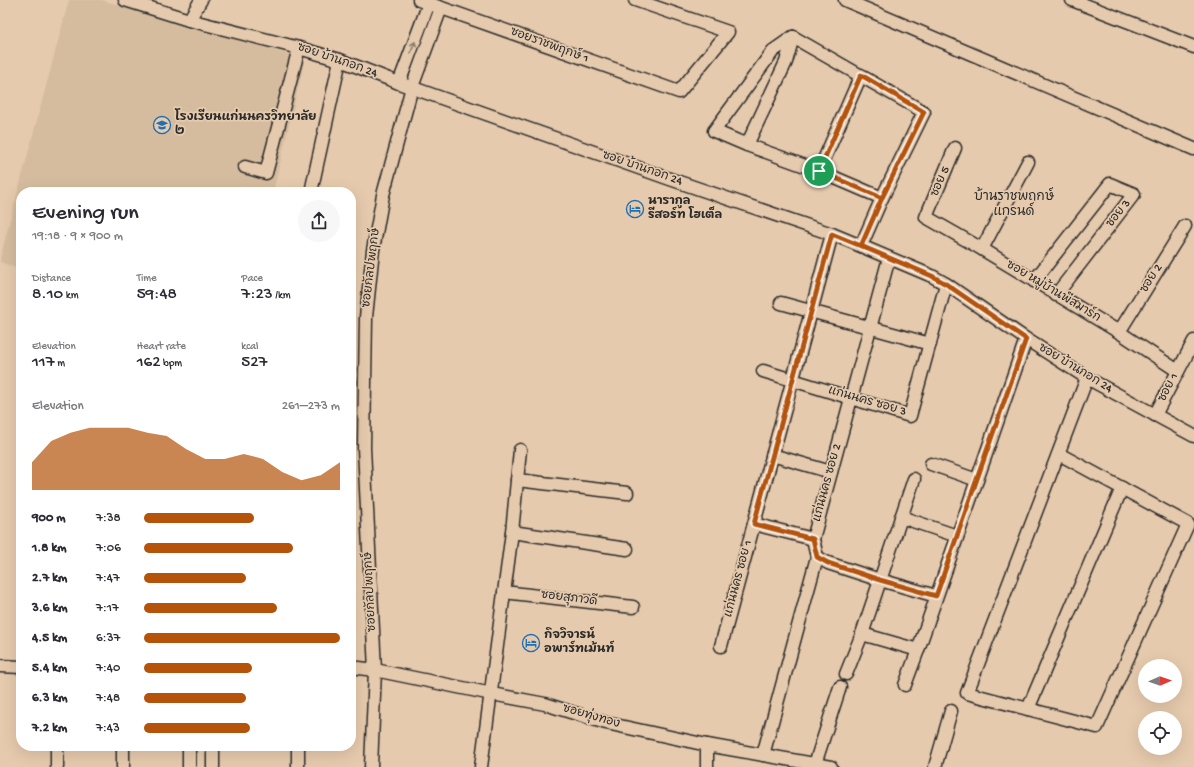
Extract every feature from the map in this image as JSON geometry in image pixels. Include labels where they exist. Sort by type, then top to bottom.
[{"type":"street","name":"ซอย บ้านกอก 24","points":[[125,0],[189,20],[340,60],[399,83],[670,179],[832,234],[932,276],[1087,378],[1194,436]]},
{"type":"street","points":[[189,20],[201,0]]},
{"type":"street","name":"ซอยราชพฤกษ์ 1","points":[[424,2],[679,92],[728,32],[635,0]]},
{"type":"street","points":[[845,0],[1194,149]]},
{"type":"street","points":[[1072,0],[1194,47]]},
{"type":"street","points":[[399,83],[424,2]]},
{"type":"street","name":"ซอยกัลปพฤกษ์","points":[[371,767],[375,670],[364,448],[366,317],[373,250],[383,195],[412,87],[441,8]]},
{"type":"street","points":[[793,37],[924,112],[882,198],[861,246]]},
{"type":"street","points":[[793,37],[773,51],[714,131],[747,145],[819,171],[882,198]]},
{"type":"street","points":[[747,145],[786,62],[793,37]]},
{"type":"street","points":[[245,166],[266,173],[299,48]]},
{"type":"street","points":[[312,187],[340,60]]},
{"type":"street","points":[[819,171],[861,75]]},
{"type":"street","name":"ซอย 5","points":[[926,216],[955,148]]},
{"type":"street","points":[[982,248],[1028,162]]},
{"type":"street","name":"ซอย 3","points":[[1034,281],[1110,184],[1134,194],[1056,295]]},
{"type":"street","name":"ซอย หมู่บ้านพีสมาร์ก","points":[[926,216],[982,248],[1056,295],[1119,332],[1178,371]]},
{"type":"street","name":"ซอย 2","points":[[1119,332],[1185,226]]},
{"type":"street","name":"แก่นนคร ซอย 1","points":[[721,646],[810,311],[832,234]]},
{"type":"street","name":"แก่นนคร ซอย 2","points":[[763,755],[817,557],[813,539],[889,258]]},
{"type":"street","name":"แก่นนคร ซอย 3","points":[[763,371],[910,416],[946,284]]},
{"type":"street","points":[[781,303],[930,344]]},
{"type":"street","points":[[905,685],[1026,339]]},
{"type":"street","name":"ซอย 1","points":[[1155,415],[1194,341]]},
{"type":"street","points":[[1058,454],[1188,524],[1098,727],[967,693],[1058,454],[1087,378]]},
{"type":"street","points":[[482,767],[512,532],[520,450]]},
{"type":"street","points":[[772,455],[832,472]]},
{"type":"street","points":[[931,464],[977,480]]},
{"type":"street","points":[[846,674],[862,634],[914,479]]},
{"type":"street","points":[[517,480],[627,493]]},
{"type":"street","points":[[1028,709],[1122,488]]},
{"type":"street","points":[[901,517],[957,536]]},
{"type":"street","points":[[754,524],[813,539]]},
{"type":"street","points":[[512,532],[627,549]]},
{"type":"street","points":[[817,557],[828,563],[936,596]]},
{"type":"street","name":"ซอยสุภาวดี","points":[[504,592],[633,607]]},
{"type":"street","points":[[862,634],[918,650]]},
{"type":"street","points":[[0,666],[16,667]]},
{"type":"street","name":"ซอยทุ่งทอง","points":[[356,668],[375,670],[545,704],[606,723],[707,745],[831,767]]},
{"type":"street","points":[[815,764],[840,687]]},
{"type":"street","points":[[935,767],[950,711]]},
{"type":"street","points":[[707,745],[707,767]]},
{"type":"street","points":[[57,751],[57,767]]},
{"type":"street","points":[[123,751],[123,767]]},
{"type":"street","points":[[189,751],[190,767]]},
{"type":"street","points":[[213,751],[213,767]]},
{"type":"street","points":[[298,751],[298,767]]},
{"type":"shaded area","name":"โรงเรียนแก่นนครวิทยาลัย ๒","points":[[69,0],[102,0],[305,59],[274,187],[19,187]]},
{"type":"shaded area","name":"โรงเรียนแก่นนครวิทยาลัย ๒","points":[[16,198],[16,268],[0,262]]},
{"type":"place","name":"โรงเรียนแก่นนครวิทยาลัย ๒","points":[[162,125]]},
{"type":"place","name":"นารากูล รีสอร์ท โฮเต็ล","points":[[635,209]]},
{"type":"place","name":"กิจวิจารน์ อพาร์ทเม้นท์","points":[[531,643]]},
{"type":"district","name":"บ้านราชพฤกษ์ แกรนด์","points":[[1014,204]]},
{"type":"route","points":[[819,171],[861,75],[924,112],[882,198],[861,246],[932,276],[1026,339],[936,596],[828,563],[817,557],[813,539],[754,524],[832,234],[861,246],[882,198],[819,171]]}]
